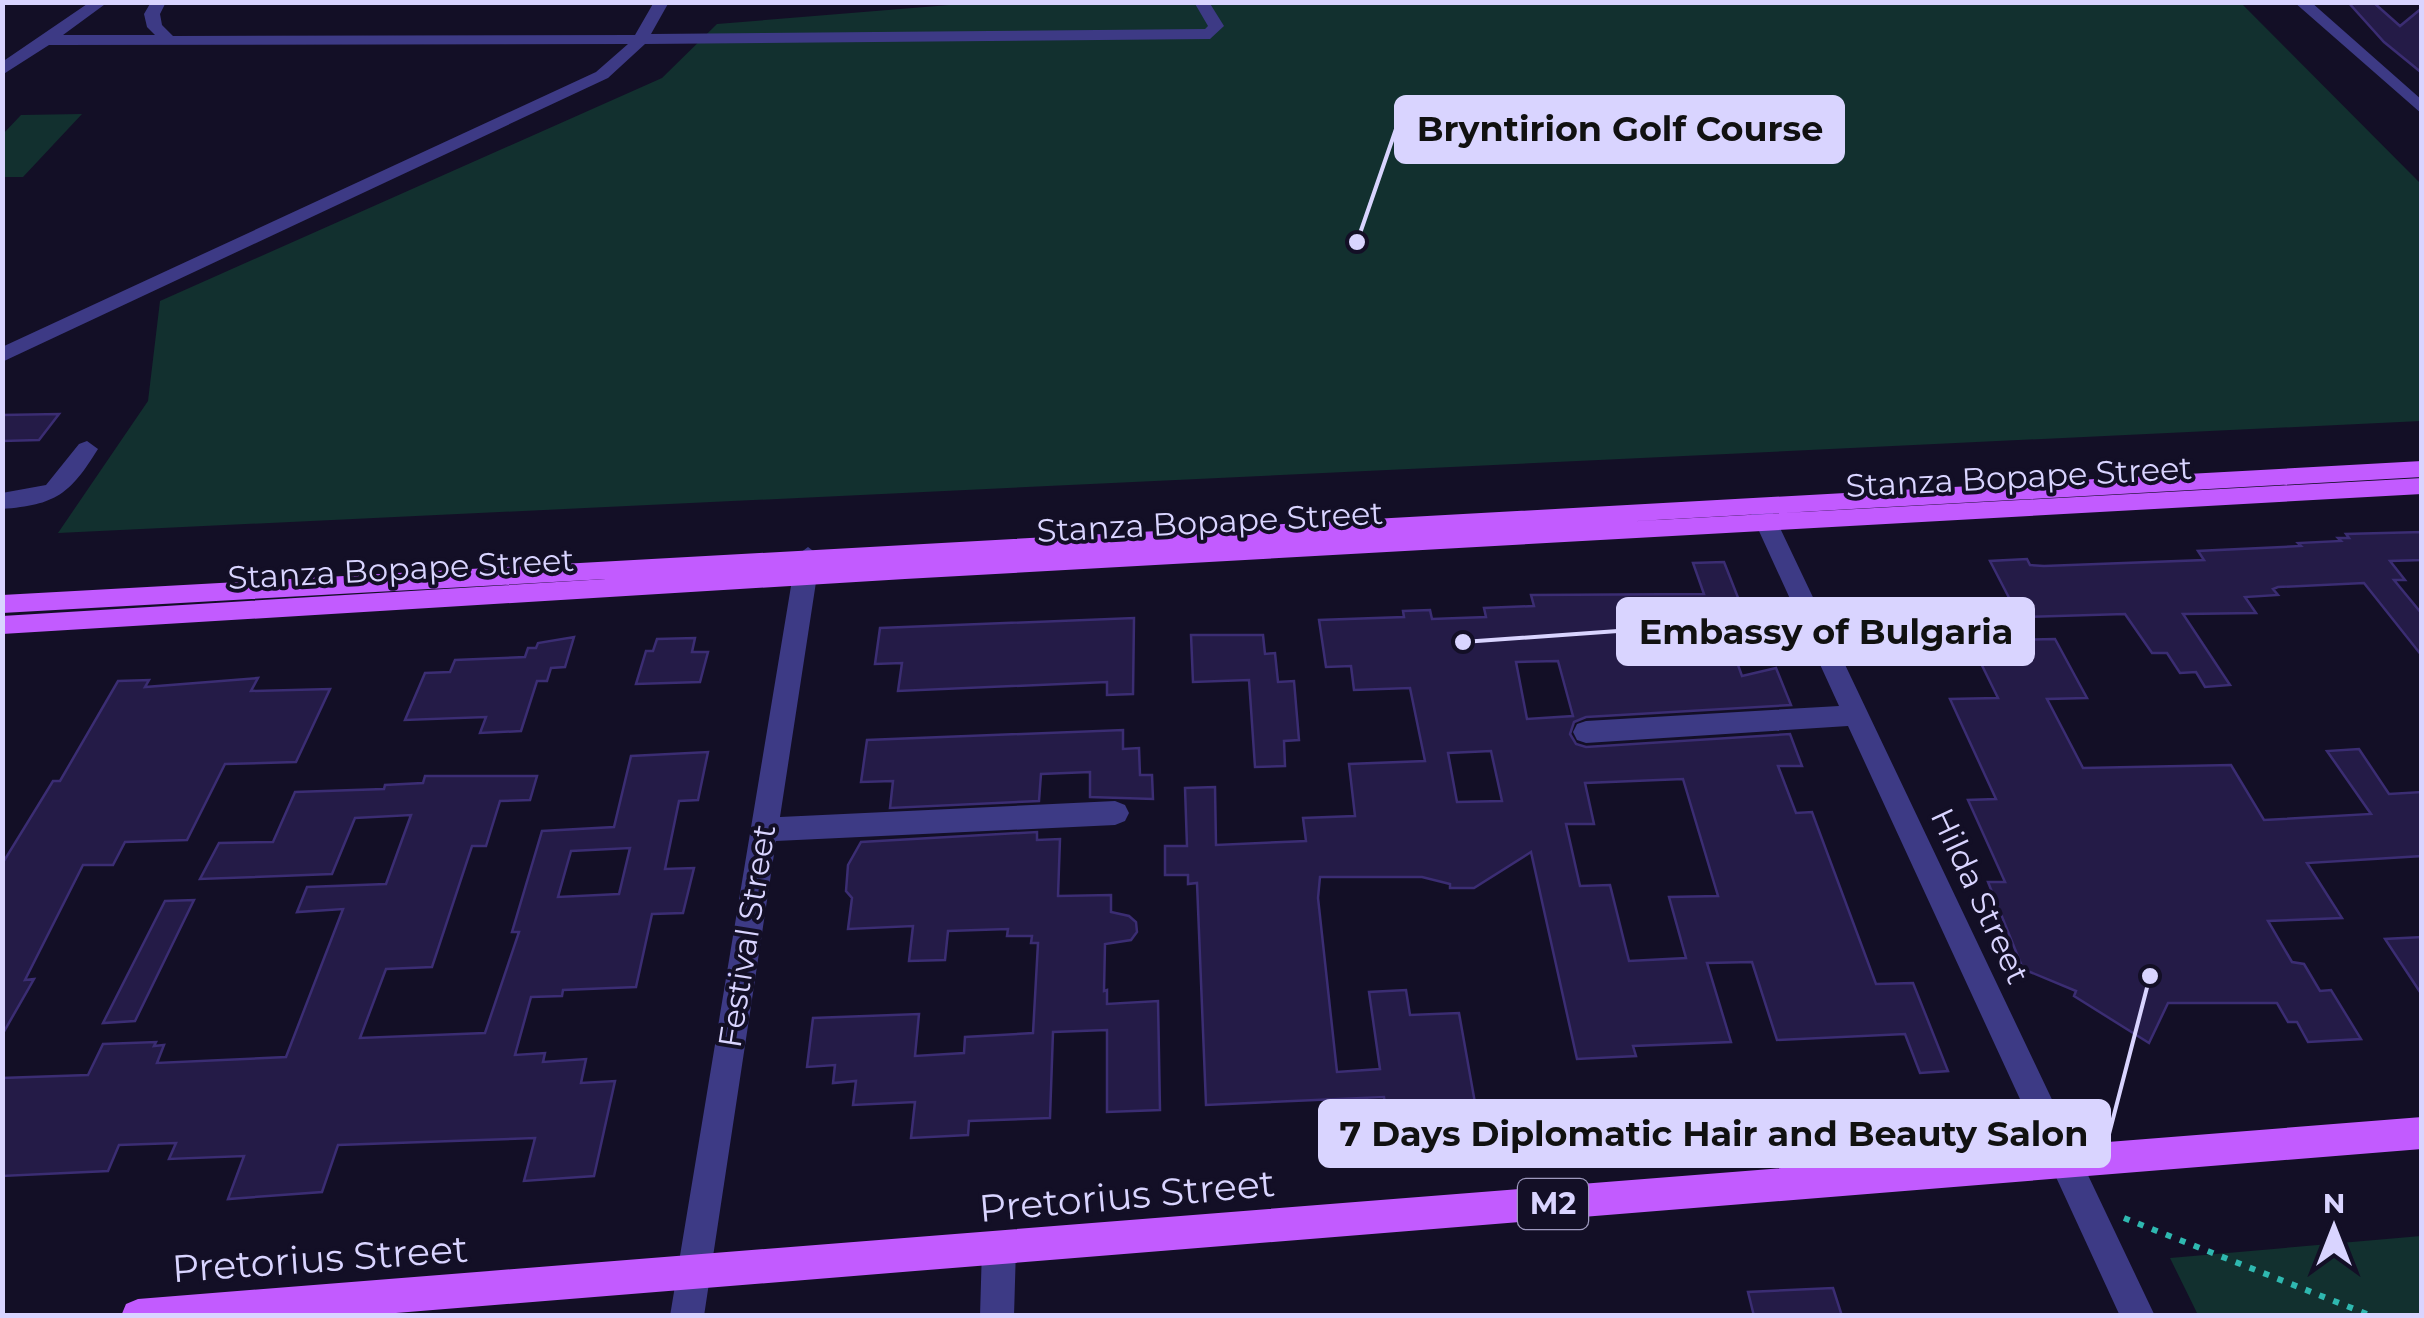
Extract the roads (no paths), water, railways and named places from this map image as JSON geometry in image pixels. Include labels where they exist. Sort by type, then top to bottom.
[{"type":"main road","name":"Stanza Bopape Street","points":[[1763,516],[2422,469]]},
{"type":"main road","name":"Stanza Bopape Street","points":[[2,604],[2422,486]]},
{"type":"main road","name":"Stanza Bopape Street","points":[[2,624],[806,567]]},
{"type":"main road","name":"Pretorius Street","points":[[138,1316],[2422,1134]]},
{"type":"street","points":[[159,2],[152,14],[155,27],[172,42]]},
{"type":"street","points":[[2,355],[578,87],[624,62],[643,40],[662,2]]},
{"type":"street","points":[[50,40],[643,40],[1210,34],[1216,26],[1201,2]]},
{"type":"street","points":[[2301,2],[2422,109]]},
{"type":"street","points":[[2,70],[50,40],[87,6]]},
{"type":"street","points":[[2,501],[44,498],[54,493],[87,450]]},
{"type":"street","name":"Hilda Street","points":[[1763,516],[2138,1316]]},
{"type":"street","name":"Festival Street","points":[[687,1316],[806,567]]},
{"type":"street","points":[[1586,732],[1856,715]]},
{"type":"street","points":[[764,830],[1115,813]]},
{"type":"street","points":[[997,1316],[999,1248]]},
{"type":"place","name":"Bryntirion Golf Course","points":[[1357,242]]},
{"type":"place","name":"Embassy of Bulgaria","points":[[1463,642]]},
{"type":"place","name":"7 Days Diplomatic Hair and Beauty Salon","points":[[2150,976]]}]
